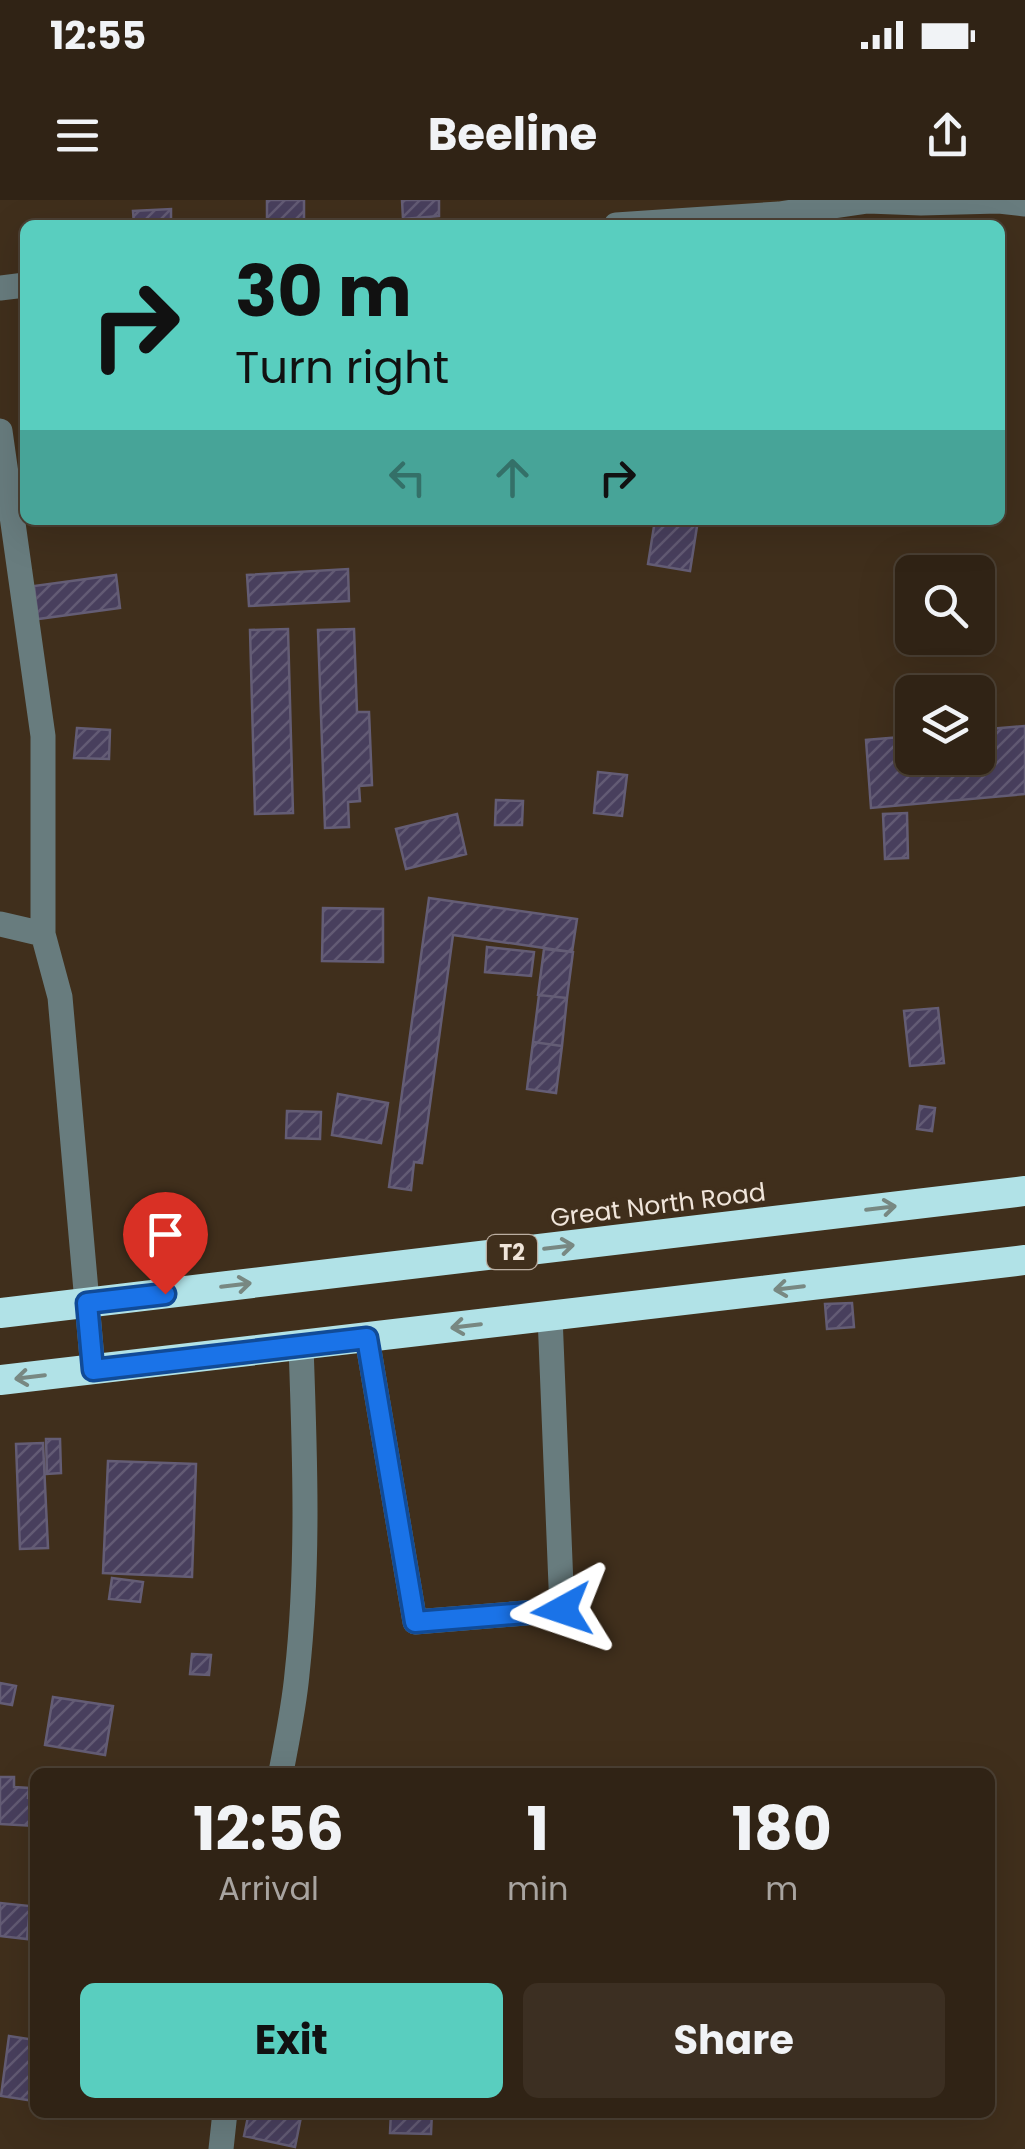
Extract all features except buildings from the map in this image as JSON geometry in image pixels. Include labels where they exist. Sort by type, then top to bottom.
[{"type":"highway","name":"Great North Road","points":[[0,1314],[1025,1191]]},
{"type":"highway","points":[[0,1380],[1025,1260]]},
{"type":"street","points":[[691,220],[780,214],[869,200],[1025,204]]},
{"type":"street","points":[[0,432],[43,736],[43,934],[60,997],[93,1370]]},
{"type":"street","points":[[0,924],[43,934]]},
{"type":"street","points":[[367,1338],[415,1622],[562,1610],[550,1316]]},
{"type":"street","points":[[282,1768],[298,1675],[303,1587],[305,1449],[301,1346]]},
{"type":"street","points":[[220,2149],[224,2118]]},
{"type":"route","points":[[165,1294],[87,1303],[93,1370],[367,1338],[415,1622],[562,1610]]}]
